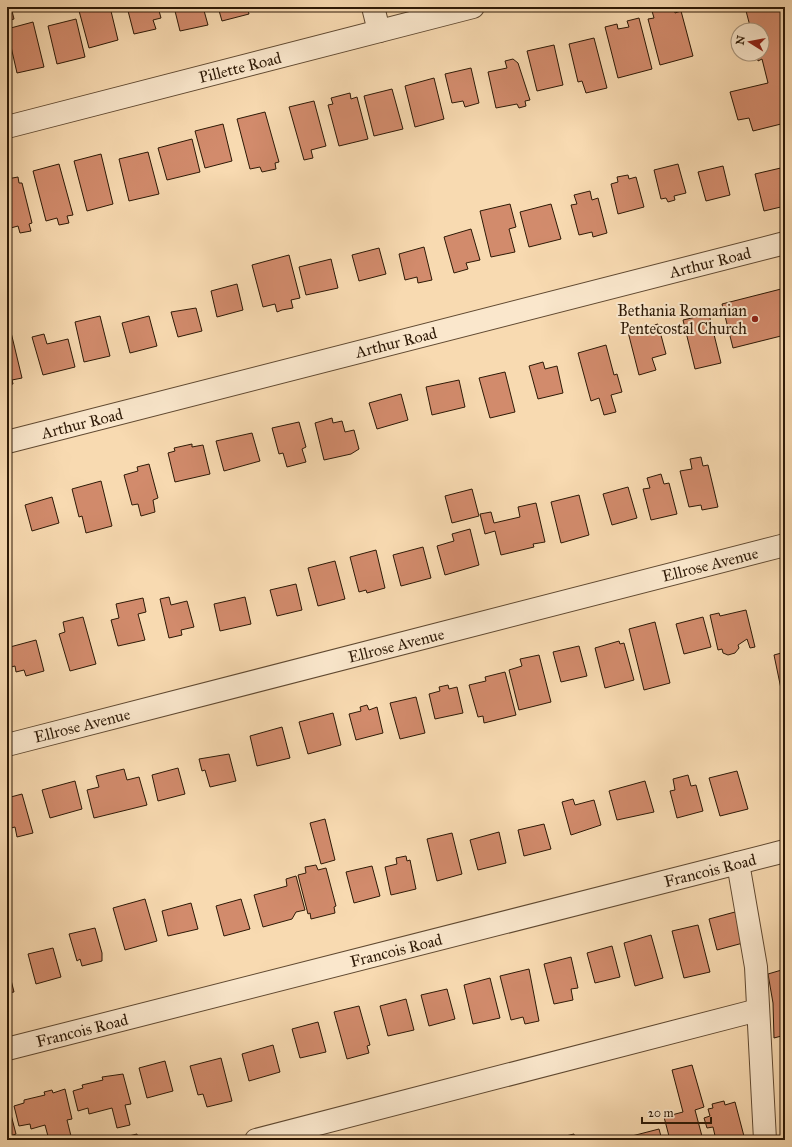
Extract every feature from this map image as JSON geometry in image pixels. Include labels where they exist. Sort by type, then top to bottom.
[{"type":"street","points":[[373,7],[379,31]]},
{"type":"street","name":"Pillette Road","points":[[7,127],[473,7]]},
{"type":"street","name":"Arthur Road","points":[[7,442],[785,243]]},
{"type":"street","name":"Ellrose Avenue","points":[[7,745],[785,545]]},
{"type":"street","name":"Francois Road","points":[[7,1049],[785,851]]},
{"type":"street","points":[[738,862],[756,967],[765,1140]]},
{"type":"street","points":[[256,1140],[758,1010]]},
{"type":"building","points":[[7,7],[11,7],[14,19],[7,21]]},
{"type":"building","points":[[78,7],[110,7],[118,40],[89,48]]},
{"type":"building","points":[[127,7],[158,7],[161,18],[153,20],[156,29],[134,34]]},
{"type":"building","points":[[174,7],[203,7],[208,25],[180,31]]},
{"type":"building","points":[[218,7],[247,7],[249,14],[222,21]]},
{"type":"building","points":[[667,7],[674,7],[675,13],[681,11],[693,56],[660,65],[648,19],[654,18],[652,11]]},
{"type":"building","points":[[745,7],[785,7],[785,123],[753,131],[749,118],[738,120],[730,92],[768,83],[763,62],[770,62],[770,22],[749,22]]},
{"type":"building","points":[[639,18],[652,69],[618,78],[605,27],[617,24],[618,29],[629,27],[627,21]]},
{"type":"building","points":[[76,19],[85,57],[57,64],[48,26]]},
{"type":"building","points":[[33,22],[44,67],[17,73],[7,29]]},
{"type":"building","points":[[594,38],[607,88],[586,93],[582,81],[578,82],[569,44]]},
{"type":"building","points":[[554,45],[563,85],[537,91],[527,51]]},
{"type":"building","points":[[513,59],[518,63],[530,100],[525,101],[526,106],[519,108],[517,104],[496,108],[488,72],[507,68],[505,61]]},
{"type":"building","points":[[471,68],[479,103],[465,107],[463,101],[452,103],[445,74]]},
{"type":"building","points":[[434,78],[444,119],[415,127],[405,86]]},
{"type":"building","points":[[392,89],[403,129],[374,136],[364,96]]},
{"type":"building","points":[[350,93],[351,99],[357,97],[368,139],[339,146],[328,105],[333,104],[331,98]]},
{"type":"building","points":[[314,101],[326,146],[311,150],[313,158],[304,160],[289,107]]},
{"type":"building","points":[[265,112],[279,162],[275,163],[276,169],[262,172],[260,167],[250,169],[237,119]]},
{"type":"building","points":[[223,124],[232,161],[205,168],[195,131]]},
{"type":"building","points":[[192,139],[200,172],[167,180],[158,148]]},
{"type":"building","points":[[148,152],[159,194],[129,201],[119,159]]},
{"type":"building","points":[[101,154],[113,204],[87,211],[74,161]]},
{"type":"building","points":[[59,164],[73,215],[67,216],[69,223],[59,225],[57,218],[46,221],[33,171]]},
{"type":"building","points":[[678,164],[686,193],[674,196],[675,200],[668,202],[666,198],[661,199],[654,170]]},
{"type":"building","points":[[723,166],[730,195],[706,201],[698,172]]},
{"type":"building","points":[[785,167],[785,206],[764,211],[755,174]]},
{"type":"building","points":[[628,175],[629,179],[636,177],[644,207],[618,214],[611,184],[618,182],[617,177]]},
{"type":"building","points":[[18,177],[19,183],[22,183],[32,223],[29,224],[31,231],[20,233],[18,226],[7,229],[7,179]]},
{"type":"building","points":[[590,191],[592,200],[598,198],[607,233],[593,237],[592,232],[579,235],[571,205],[577,204],[574,195]]},
{"type":"building","points":[[510,204],[516,227],[509,229],[515,252],[491,257],[480,211]]},
{"type":"building","points":[[551,204],[561,239],[529,247],[520,212]]},
{"type":"building","points":[[471,229],[480,260],[466,263],[468,269],[454,273],[444,237]]},
{"type":"building","points":[[424,247],[432,280],[418,283],[417,277],[405,280],[399,254]]},
{"type":"building","points":[[379,248],[386,274],[359,281],[352,255]]},
{"type":"building","points":[[289,255],[300,298],[291,300],[293,308],[277,312],[275,304],[263,307],[252,265]]},
{"type":"building","points":[[331,259],[338,288],[306,295],[299,267]]},
{"type":"building","points":[[237,284],[243,310],[217,317],[211,291]]},
{"type":"building","name":"Bethania Romanian Pentecostal Church","points":[[785,288],[785,335],[733,348],[722,304]]},
{"type":"building","points":[[196,308],[202,331],[178,337],[171,312]]},
{"type":"building","points":[[709,314],[721,363],[695,369],[683,320]]},
{"type":"building","points":[[100,316],[110,356],[84,362],[75,322]]},
{"type":"building","points":[[149,316],[157,346],[130,353],[122,323]]},
{"type":"building","points":[[7,324],[9,324],[22,378],[12,380],[13,384],[7,385]]},
{"type":"building","points":[[658,324],[666,354],[652,358],[656,370],[639,375],[628,332]]},
{"type":"building","points":[[44,334],[47,344],[68,339],[75,367],[43,375],[32,337]]},
{"type":"building","points":[[606,345],[614,375],[617,374],[622,392],[611,395],[616,412],[604,415],[599,398],[591,401],[578,353]]},
{"type":"building","points":[[543,362],[545,369],[557,366],[563,393],[538,399],[529,366]]},
{"type":"building","points":[[505,372],[515,412],[490,418],[479,378]]},
{"type":"building","points":[[459,380],[465,407],[432,415],[426,387]]},
{"type":"building","points":[[401,394],[408,420],[377,429],[369,403]]},
{"type":"building","points":[[332,418],[333,423],[342,421],[345,432],[354,430],[359,449],[351,454],[324,460],[315,423]]},
{"type":"building","points":[[299,422],[306,447],[302,449],[306,462],[287,467],[283,453],[279,454],[272,428]]},
{"type":"building","points":[[252,433],[260,461],[224,471],[216,441]]},
{"type":"building","points":[[192,444],[192,447],[203,445],[210,474],[175,482],[168,453],[175,451],[174,448]]},
{"type":"building","points":[[701,457],[703,466],[708,465],[718,507],[702,510],[701,505],[689,507],[680,471],[692,469],[690,459]]},
{"type":"building","points":[[149,464],[158,498],[153,500],[155,512],[141,516],[138,504],[132,505],[124,475],[138,471],[137,467]]},
{"type":"building","points":[[661,474],[664,484],[669,483],[677,514],[651,520],[643,489],[650,488],[647,478]]},
{"type":"building","points":[[101,481],[112,526],[86,533],[82,516],[79,517],[72,489]]},
{"type":"building","points":[[628,487],[637,518],[612,525],[603,494]]},
{"type":"building","points":[[472,489],[479,516],[452,523],[445,496]]},
{"type":"building","points":[[579,495],[589,535],[561,543],[551,502]]},
{"type":"building","points":[[52,497],[59,523],[32,531],[25,505]]},
{"type":"building","points":[[536,503],[545,542],[533,544],[534,547],[501,555],[495,531],[485,534],[480,514],[491,512],[494,523],[520,517],[518,507]]},
{"type":"building","points":[[470,529],[479,565],[445,575],[437,546],[454,541],[452,534]]},
{"type":"building","points":[[423,547],[431,578],[401,586],[393,555]]},
{"type":"building","points":[[376,550],[385,588],[367,593],[366,590],[359,592],[350,557]]},
{"type":"building","points":[[335,561],[345,599],[318,606],[308,568]]},
{"type":"building","points":[[296,584],[302,610],[277,616],[270,590]]},
{"type":"building","points":[[169,597],[171,605],[187,601],[194,627],[181,630],[182,635],[169,638],[160,599]]},
{"type":"building","points":[[245,597],[251,624],[220,631],[214,604]]},
{"type":"building","points":[[143,598],[146,612],[138,614],[145,640],[118,646],[111,620],[119,618],[116,604]]},
{"type":"building","points":[[746,610],[755,647],[750,648],[747,639],[738,645],[739,648],[735,653],[728,655],[723,653],[722,649],[718,650],[710,615],[719,613],[720,616]]},
{"type":"building","points":[[83,617],[96,664],[70,671],[59,634],[65,632],[63,622]]},
{"type":"building","points":[[703,617],[711,647],[684,654],[676,624]]},
{"type":"building","points":[[655,622],[670,683],[644,690],[629,629]]},
{"type":"building","points":[[36,640],[44,671],[26,676],[24,670],[16,672],[15,666],[7,668],[7,654],[11,653],[10,647]]},
{"type":"building","points":[[619,641],[620,644],[624,643],[634,680],[605,688],[595,648]]},
{"type":"building","points":[[579,646],[587,676],[561,682],[553,652]]},
{"type":"building","points":[[785,652],[785,708],[774,655]]},
{"type":"building","points":[[539,655],[551,702],[519,710],[509,670],[522,666],[520,659]]},
{"type":"building","points":[[505,672],[516,715],[484,723],[483,716],[478,717],[469,685],[486,681],[485,677]]},
{"type":"building","points":[[448,685],[449,689],[457,687],[463,713],[435,719],[429,694],[440,691],[439,687]]},
{"type":"building","points":[[416,697],[425,733],[400,739],[390,703]]},
{"type":"building","points":[[367,705],[369,710],[377,707],[383,733],[356,740],[349,714],[361,711],[360,707]]},
{"type":"building","points":[[333,713],[341,745],[308,754],[299,722]]},
{"type":"building","points":[[282,727],[290,758],[257,766],[250,736]]},
{"type":"building","points":[[229,754],[236,781],[210,787],[205,770],[202,771],[199,759]]},
{"type":"building","points":[[178,768],[185,794],[158,801],[152,775]]},
{"type":"building","points":[[124,769],[127,780],[139,777],[147,805],[94,818],[87,790],[99,787],[96,776]]},
{"type":"building","points":[[737,771],[748,809],[720,816],[709,778]]},
{"type":"building","points":[[688,775],[691,786],[696,785],[703,811],[677,818],[670,791],[675,790],[673,779]]},
{"type":"building","points":[[75,781],[82,809],[50,818],[42,790]]},
{"type":"building","points":[[645,781],[654,812],[617,820],[609,791]]},
{"type":"building","points":[[22,794],[33,833],[17,837],[15,827],[7,829],[7,798]]},
{"type":"building","points":[[573,799],[575,805],[594,800],[601,825],[571,835],[562,802]]},
{"type":"building","points":[[325,819],[335,860],[321,864],[310,823]]},
{"type":"building","points":[[544,824],[551,849],[524,856],[518,830]]},
{"type":"building","points":[[499,832],[506,863],[478,870],[470,840]]},
{"type":"building","points":[[452,833],[462,874],[437,881],[427,839]]},
{"type":"building","points":[[406,856],[407,861],[410,860],[416,889],[391,895],[385,867],[397,864],[396,858]]},
{"type":"building","points":[[316,865],[318,870],[326,868],[336,906],[334,907],[335,913],[311,919],[310,913],[308,914],[298,875],[306,873],[305,867]]},
{"type":"building","points":[[372,866],[380,896],[354,903],[346,872]]},
{"type":"building","points":[[296,876],[305,910],[296,912],[292,919],[263,927],[254,895],[287,886],[286,879]]},
{"type":"building","points":[[145,899],[157,941],[125,950],[113,908]]},
{"type":"building","points":[[241,899],[250,929],[224,936],[216,906]]},
{"type":"building","points":[[191,903],[198,929],[168,936],[162,911]]},
{"type":"building","points":[[735,912],[743,943],[717,950],[709,919]]},
{"type":"building","points":[[698,925],[710,972],[684,978],[672,931]]},
{"type":"building","points":[[95,928],[102,953],[102,961],[82,966],[80,959],[77,961],[69,934]]},
{"type":"building","points":[[651,935],[663,978],[635,986],[624,943]]},
{"type":"building","points":[[612,946],[620,977],[595,983],[587,953]]},
{"type":"building","points":[[53,948],[61,977],[36,984],[28,954]]},
{"type":"building","points":[[571,957],[578,988],[571,989],[573,1000],[554,1004],[544,964]]},
{"type":"building","points":[[7,964],[14,992],[7,993]]},
{"type":"building","points":[[529,969],[539,1021],[525,1024],[523,1017],[511,1020],[500,976]]},
{"type":"building","points":[[785,969],[785,1035],[774,1038],[773,1003],[768,974]]},
{"type":"building","points":[[490,978],[500,1018],[473,1024],[464,985]]},
{"type":"building","points":[[447,989],[455,1019],[429,1026],[421,995]]},
{"type":"building","points":[[406,999],[414,1030],[388,1036],[380,1006]]},
{"type":"building","points":[[359,1006],[370,1045],[367,1046],[369,1053],[347,1059],[334,1012]]},
{"type":"building","points":[[318,1022],[326,1052],[300,1058],[292,1029]]},
{"type":"building","points":[[273,1045],[280,1072],[249,1081],[242,1054]]},
{"type":"building","points":[[221,1058],[232,1101],[207,1107],[203,1094],[198,1095],[190,1066]]},
{"type":"building","points":[[165,1061],[173,1091],[147,1098],[139,1068]]},
{"type":"building","points":[[692,1065],[704,1107],[695,1110],[703,1140],[670,1140],[664,1117],[683,1112],[672,1070]]},
{"type":"building","points":[[123,1074],[131,1104],[125,1105],[130,1125],[117,1128],[112,1108],[89,1114],[88,1108],[78,1111],[73,1091],[83,1088],[82,1085],[103,1080],[102,1077]]},
{"type":"building","points":[[65,1089],[72,1119],[67,1120],[72,1140],[49,1140],[45,1125],[31,1129],[30,1124],[19,1126],[14,1106],[24,1103],[24,1100],[45,1095],[44,1092],[52,1090],[53,1093]]},
{"type":"building","points":[[724,1101],[725,1105],[735,1102],[745,1140],[716,1140],[713,1127],[707,1128],[704,1118],[710,1116],[708,1109],[713,1108],[712,1104]]},
{"type":"building","points":[[9,1107],[16,1134],[7,1137],[7,1108]]},
{"type":"building","points":[[659,1129],[662,1140],[629,1140],[628,1137]]},
{"type":"building","points":[[137,1134],[138,1140],[112,1140]]},
{"type":"building","points":[[574,1134],[575,1140],[549,1140]]},
{"type":"place","name":"Bethania Romanian Pentecostal Church","points":[[755,319]]}]
